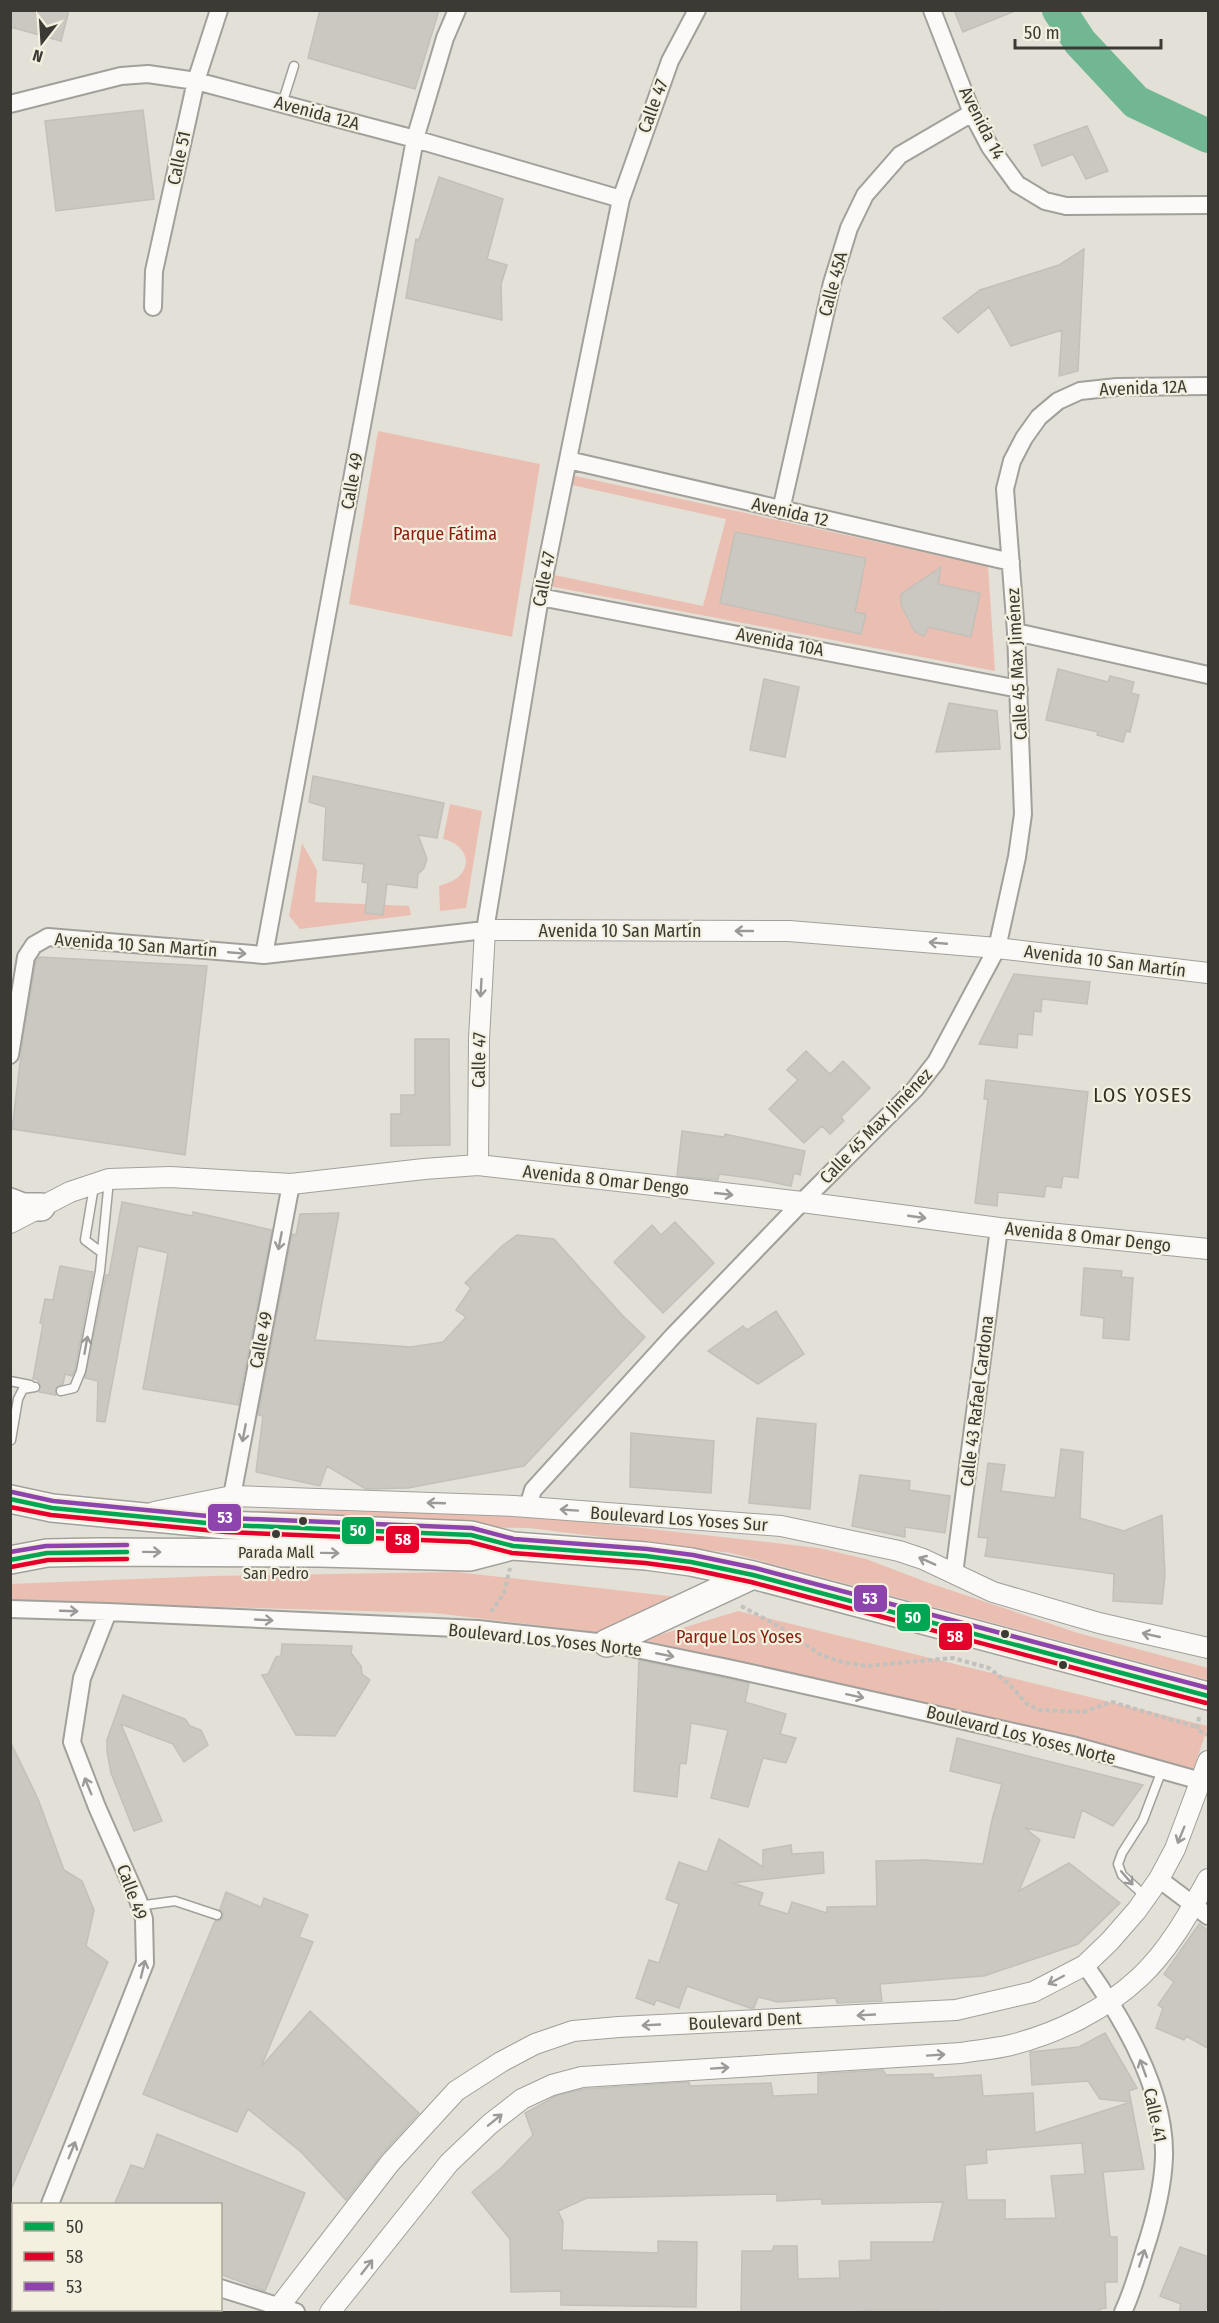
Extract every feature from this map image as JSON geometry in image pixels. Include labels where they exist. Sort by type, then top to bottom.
[{"type":"highway","points":[[10,1202],[23,1207],[41,1207]]},
{"type":"highway","points":[[10,1499],[52,1508],[227,1525],[471,1535],[513,1546],[646,1556],[691,1562],[753,1575],[1209,1696]]},
{"type":"highway","points":[[10,1560],[47,1553],[98,1552],[320,1553],[470,1557],[513,1546]]},
{"type":"highway","points":[[607,1643],[753,1575]]},
{"type":"street","name":"Calle 51","points":[[153,307],[154,271],[196,81],[219,10]]},
{"type":"street","name":"Calle 49","points":[[264,956],[415,139],[445,38],[457,10]]},
{"type":"street","name":"Calle 47","points":[[478,1165],[478,1039],[484,930],[540,597],[621,199],[670,61],[697,10]]},
{"type":"street","name":"Avenida 14","points":[[932,10],[972,113],[990,147],[1017,184],[1045,201],[1066,206],[1209,205]]},
{"type":"street","name":"Avenida 12A","points":[[10,105],[121,76],[148,74],[196,81],[415,139],[621,199]]},
{"type":"street","name":"Calle 45A","points":[[782,510],[832,283],[849,228],[865,195],[900,155],[972,113]]},
{"type":"street","name":"Avenida 12A","points":[[1024,438],[1039,417],[1058,400],[1080,391],[1117,387],[1209,386]]},
{"type":"street","name":"Calle 45 Max Jiménez","points":[[528,1507],[533,1490],[674,1335],[915,1089],[929,1071],[965,1011],[996,948],[1017,856],[1023,814],[1016,632],[1005,489],[1012,461],[1024,438]]},
{"type":"street","name":"Avenida 12","points":[[568,460],[1011,562]]},
{"type":"street","name":"Avenida 10A","points":[[540,597],[1019,689]]},
{"type":"street","points":[[1016,632],[1209,675]]},
{"type":"street","name":"Avenida 10 San Martín","points":[[10,1055],[26,957],[34,945],[48,938],[264,956],[484,930],[789,932],[996,948],[1209,972]]},
{"type":"street","name":"Avenida 8 Omar Dengo","points":[[10,1223],[102,1181],[170,1177],[291,1184],[478,1165],[802,1202],[999,1228],[1209,1249]]},
{"type":"street","name":"Calle 49","points":[[232,1496],[291,1184]]},
{"type":"street","name":"Calle 43 Rafael Cardona","points":[[954,1574],[999,1228]]},
{"type":"street","name":"Boulevard Los Yoses Sur","points":[[134,1516],[232,1496],[528,1507],[781,1526],[923,1558],[993,1592],[1099,1623],[1209,1648]]},
{"type":"street","name":"Boulevard Los Yoses Norte","points":[[10,1609],[478,1629],[607,1643],[1072,1745],[1205,1782]]},
{"type":"street","name":"Calle 49","points":[[51,2203],[146,1964],[144,1919],[138,1900],[72,1743],[82,1678],[108,1612]]},
{"type":"street","name":"Boulevard Dent","points":[[283,2311],[390,2163],[456,2091],[501,2062],[535,2044],[573,2031],[619,2027],[956,2010],[1033,1992],[1085,1965],[1110,1941],[1159,1879],[1205,1782],[1209,1761]]},
{"type":"street","points":[[1159,1879],[1201,1911]]},
{"type":"street","points":[[330,2313],[449,2163],[490,2124],[522,2099],[552,2085],[582,2077],[961,2053],[1011,2045],[1054,2031],[1088,2015],[1111,2001],[1141,1976],[1174,1936],[1201,1911],[1209,1879]]},
{"type":"street","name":"Calle 41","points":[[1085,1965],[1111,2001],[1133,2040],[1161,2125],[1164,2158],[1154,2221],[1123,2313]]},
{"type":"street","points":[[222,2289],[283,2311]]},
{"type":"lane","points":[[282,104],[294,66]]},
{"type":"lane","points":[[101,1252],[85,1240],[102,1181]]},
{"type":"lane","points":[[61,1391],[74,1388],[81,1371],[100,1270],[102,1181]]},
{"type":"lane","points":[[10,1381],[35,1386],[23,1389],[18,1399],[10,1440]]},
{"type":"lane","points":[[1146,1897],[1122,1875],[1118,1864],[1122,1853],[1143,1820],[1162,1770]]},
{"type":"lane","points":[[144,1919],[145,1905],[175,1901],[217,1915]]},
{"type":"path","points":[[478,1629],[504,1593],[508,1582],[513,1546]]},
{"type":"path","points":[[710,1595],[740,1605],[780,1627],[821,1655],[842,1662],[865,1666],[953,1658],[989,1668],[1008,1683],[1027,1704],[1039,1710],[1083,1712],[1112,1702],[1197,1727]]},
{"type":"green space","name":"Parque Fátima","points":[[378,431],[540,464],[512,637],[349,604]]},
{"type":"green space","points":[[571,475],[988,566],[995,671],[549,586]],"holes":[[[572,485],[726,519],[703,606],[554,575]],[[940,573],[938,584],[980,593],[971,636],[929,627],[924,636],[914,629],[907,618],[901,594],[927,576]]]},
{"type":"green space","points":[[450,804],[482,811],[466,908],[440,911],[439,886],[459,876],[466,862],[459,847],[443,839]]},
{"type":"green space","points":[[302,843],[317,870],[315,902],[409,906],[411,915],[300,929],[289,916]]},
{"type":"green space","points":[[298,1510],[526,1515],[819,1548],[866,1559],[932,1584],[1078,1633],[1208,1668],[1208,1680],[731,1553],[529,1528],[388,1527],[174,1513]]},
{"type":"green space","name":"Parque Los Yoses","points":[[456,1572],[695,1599],[603,1633],[434,1613],[11,1601],[10,1584],[212,1576]]},
{"type":"green space","name":"Parque Los Yoses","points":[[738,1611],[1208,1726],[1193,1771],[1055,1733],[643,1640]]},
{"type":"building","points":[[10,10],[69,10],[61,41],[10,27]]},
{"type":"building","points":[[320,10],[439,10],[415,89],[308,58]]},
{"type":"building","points":[[954,10],[1015,10],[1015,11],[963,32]]},
{"type":"building","points":[[143,110],[154,199],[56,211],[45,121]]},
{"type":"building","points":[[1087,126],[1108,171],[1086,179],[1073,154],[1042,166],[1034,145]]},
{"type":"building","points":[[439,177],[503,199],[487,259],[507,265],[501,284],[502,320],[406,298],[416,239],[419,240]]},
{"type":"building","points":[[1084,249],[1078,371],[1059,376],[1062,330],[1011,346],[989,307],[958,333],[943,318],[980,290],[1059,265]]},
{"type":"building","points":[[735,532],[866,558],[855,612],[866,614],[861,634],[720,603]]},
{"type":"building","points":[[941,567],[938,584],[980,593],[971,637],[929,627],[924,636],[915,632],[901,605],[901,594]]},
{"type":"building","points":[[1058,669],[1108,682],[1110,676],[1134,682],[1131,693],[1139,695],[1130,732],[1126,731],[1123,742],[1097,735],[1098,732],[1046,720]]},
{"type":"building","points":[[764,679],[799,687],[785,757],[750,750]]},
{"type":"building","points":[[949,703],[997,711],[1000,749],[936,752]]},
{"type":"building","points":[[313,776],[444,803],[437,838],[418,835],[427,859],[424,868],[418,874],[417,888],[387,884],[383,915],[365,913],[368,883],[362,882],[364,864],[323,860],[326,807],[309,802]]},
{"type":"building","points":[[39,957],[207,966],[185,1155],[12,1129],[24,1031],[36,961]]},
{"type":"building","points":[[1014,974],[1090,982],[1087,1004],[1042,999],[1041,1012],[1034,1011],[1032,1035],[1018,1034],[1017,1048],[979,1044]]},
{"type":"building","points":[[415,1039],[449,1039],[450,1145],[391,1146],[391,1114],[401,1114],[401,1095],[415,1095]]},
{"type":"building","points":[[806,1051],[830,1074],[843,1061],[870,1088],[841,1117],[844,1121],[830,1134],[822,1126],[804,1143],[769,1109],[798,1080],[787,1070]]},
{"type":"building","points":[[986,1080],[1088,1092],[1078,1178],[1063,1176],[1061,1188],[1046,1186],[1044,1197],[998,1192],[997,1206],[975,1203],[988,1099],[984,1099]]},
{"type":"building","points":[[682,1131],[724,1137],[725,1134],[805,1151],[800,1175],[794,1173],[791,1186],[719,1174],[718,1180],[677,1176]]},
{"type":"building","points":[[122,1202],[193,1216],[193,1212],[272,1230],[238,1405],[143,1389],[168,1253],[138,1246],[105,1422],[97,1421],[98,1381],[85,1378],[106,1275],[109,1275]]},
{"type":"building","points":[[339,1213],[315,1340],[411,1347],[443,1342],[466,1317],[456,1310],[471,1288],[465,1283],[502,1246],[517,1235],[554,1239],[622,1315],[645,1337],[524,1466],[408,1488],[366,1489],[327,1466],[320,1486],[256,1472],[263,1416],[258,1415],[292,1234],[296,1235],[300,1214]]},
{"type":"building","points":[[675,1222],[714,1263],[663,1313],[614,1262],[652,1225],[661,1235]]},
{"type":"building","points":[[60,1266],[93,1272],[75,1369],[72,1376],[65,1374],[63,1384],[55,1389],[56,1395],[39,1392],[40,1383],[37,1379],[33,1379],[45,1299],[53,1300]]},
{"type":"building","points":[[1084,1268],[1122,1271],[1121,1277],[1133,1278],[1129,1340],[1103,1338],[1104,1318],[1081,1315]]},
{"type":"building","points":[[776,1311],[804,1354],[758,1384],[708,1351],[743,1326],[747,1330]]},
{"type":"building","points":[[757,1418],[816,1424],[810,1509],[749,1503]]},
{"type":"building","points":[[631,1433],[714,1441],[711,1493],[630,1487]]},
{"type":"building","points":[[1061,1449],[1083,1452],[1080,1518],[1124,1531],[1162,1515],[1165,1575],[1162,1604],[1113,1601],[1114,1574],[985,1556],[988,1538],[978,1537],[988,1463],[1005,1465],[1001,1491],[1055,1498]]},
{"type":"building","points":[[860,1475],[910,1481],[909,1490],[950,1496],[945,1533],[905,1527],[905,1537],[852,1526]]},
{"type":"building","points":[[282,1644],[352,1646],[351,1653],[361,1666],[362,1674],[370,1680],[335,1736],[296,1735],[262,1675],[268,1674],[276,1657],[281,1656]]},
{"type":"building","points":[[639,1660],[749,1683],[745,1702],[786,1714],[780,1734],[796,1738],[786,1763],[763,1758],[748,1807],[711,1798],[728,1730],[691,1723],[686,1764],[680,1763],[677,1797],[634,1791]]},
{"type":"building","points":[[123,1695],[185,1719],[190,1726],[201,1730],[208,1745],[184,1762],[173,1744],[121,1724],[162,1821],[134,1831],[111,1773],[107,1751],[107,1740]]},
{"type":"building","points":[[957,1738],[1143,1785],[1113,1826],[1082,1810],[1074,1838],[1025,1828],[1040,1840],[1019,1891],[1069,1863],[1120,1903],[1078,1944],[984,1976],[880,1984],[882,2001],[837,2003],[836,1998],[778,2002],[758,1997],[754,2008],[750,2008],[687,1986],[679,2008],[656,2000],[654,2005],[636,1998],[649,1960],[659,1963],[679,1904],[666,1899],[679,1862],[707,1872],[719,1839],[763,1867],[763,1850],[791,1845],[792,1854],[823,1852],[824,1873],[733,1883],[763,1893],[759,1905],[788,1914],[792,1902],[827,1913],[827,1907],[877,1906],[876,1861],[925,1860],[983,1864],[1002,1784],[950,1771]]},
{"type":"building","points":[[10,1741],[38,1799],[64,1870],[82,1881],[94,1910],[86,1946],[108,1962],[10,2192]]},
{"type":"building","points":[[226,1892],[261,1907],[264,1898],[308,1915],[299,1937],[313,1942],[261,2067],[310,2011],[419,2113],[381,2155],[346,2200],[301,2152],[248,2109],[237,2132],[143,2094],[215,1921],[223,1918],[220,1909]]},
{"type":"building","points":[[1199,1924],[1209,1931],[1209,2049],[1186,2036],[1184,2040],[1156,2028],[1163,2008],[1158,2005],[1174,1982],[1164,1974]]},
{"type":"building","points":[[1105,2033],[1137,2088],[1129,2091],[1144,2169],[1103,2172],[1110,2237],[1117,2237],[1117,2282],[1105,2282],[1106,2308],[1100,2309],[1100,2313],[937,2313],[938,2310],[872,2310],[841,2313],[741,2313],[742,2251],[772,2251],[774,2246],[797,2246],[798,2279],[840,2278],[839,2261],[871,2260],[871,2242],[933,2242],[943,2202],[822,2204],[822,2199],[777,2201],[777,2194],[587,2198],[558,2211],[563,2222],[562,2250],[658,2253],[658,2241],[697,2242],[696,2307],[561,2305],[561,2291],[511,2292],[510,2239],[472,2192],[501,2168],[533,2135],[525,2113],[556,2096],[584,2089],[689,2082],[690,2086],[771,2083],[773,2096],[818,2094],[818,2074],[883,2070],[886,2075],[933,2074],[933,2078],[981,2075],[983,2096],[1033,2093],[1035,2133],[1131,2102],[1100,2099],[1088,2081],[1032,2085],[1030,2052],[1079,2047]],"holes":[[[1082,2143],[1085,2174],[1051,2176],[1056,2218],[1005,2219],[1005,2200],[967,2200],[965,2165],[987,2163],[986,2150]]]},
{"type":"building","points":[[157,2134],[305,2193],[265,2291],[222,2275],[222,2203],[115,2203],[131,2165],[144,2169]]},
{"type":"building","points":[[1180,2247],[1209,2257],[1209,2302],[1204,2313],[1179,2313],[1181,2304],[1160,2296]]},
{"type":"waterway","points":[[1059,10],[1080,42],[1136,102],[1208,136]]},
{"type":"transit line","name":"53","points":[[12,1492],[53,1501],[228,1518],[472,1528],[514,1539],[647,1549],[693,1555],[755,1568],[1208,1688]]},
{"type":"transit line","name":"50","points":[[10,1499],[52,1508],[227,1525],[471,1535],[513,1546],[646,1556],[691,1562],[753,1575],[1208,1696]]},
{"type":"transit line","name":"58","points":[[10,1507],[51,1515],[226,1532],[470,1542],[512,1553],[645,1563],[690,1569],[751,1582],[1206,1703]]},
{"type":"transit line","name":"53","points":[[10,1552],[46,1546],[127,1545]]},
{"type":"transit line","name":"50","points":[[10,1560],[47,1553],[127,1552]]},
{"type":"transit line","name":"58","points":[[11,1567],[48,1560],[127,1559]]},
{"type":"place","name":"Parada Mall San Pedro","points":[[276,1534]]},
{"type":"district","name":"LOS YOSES","points":[[1143,1095]]}]
